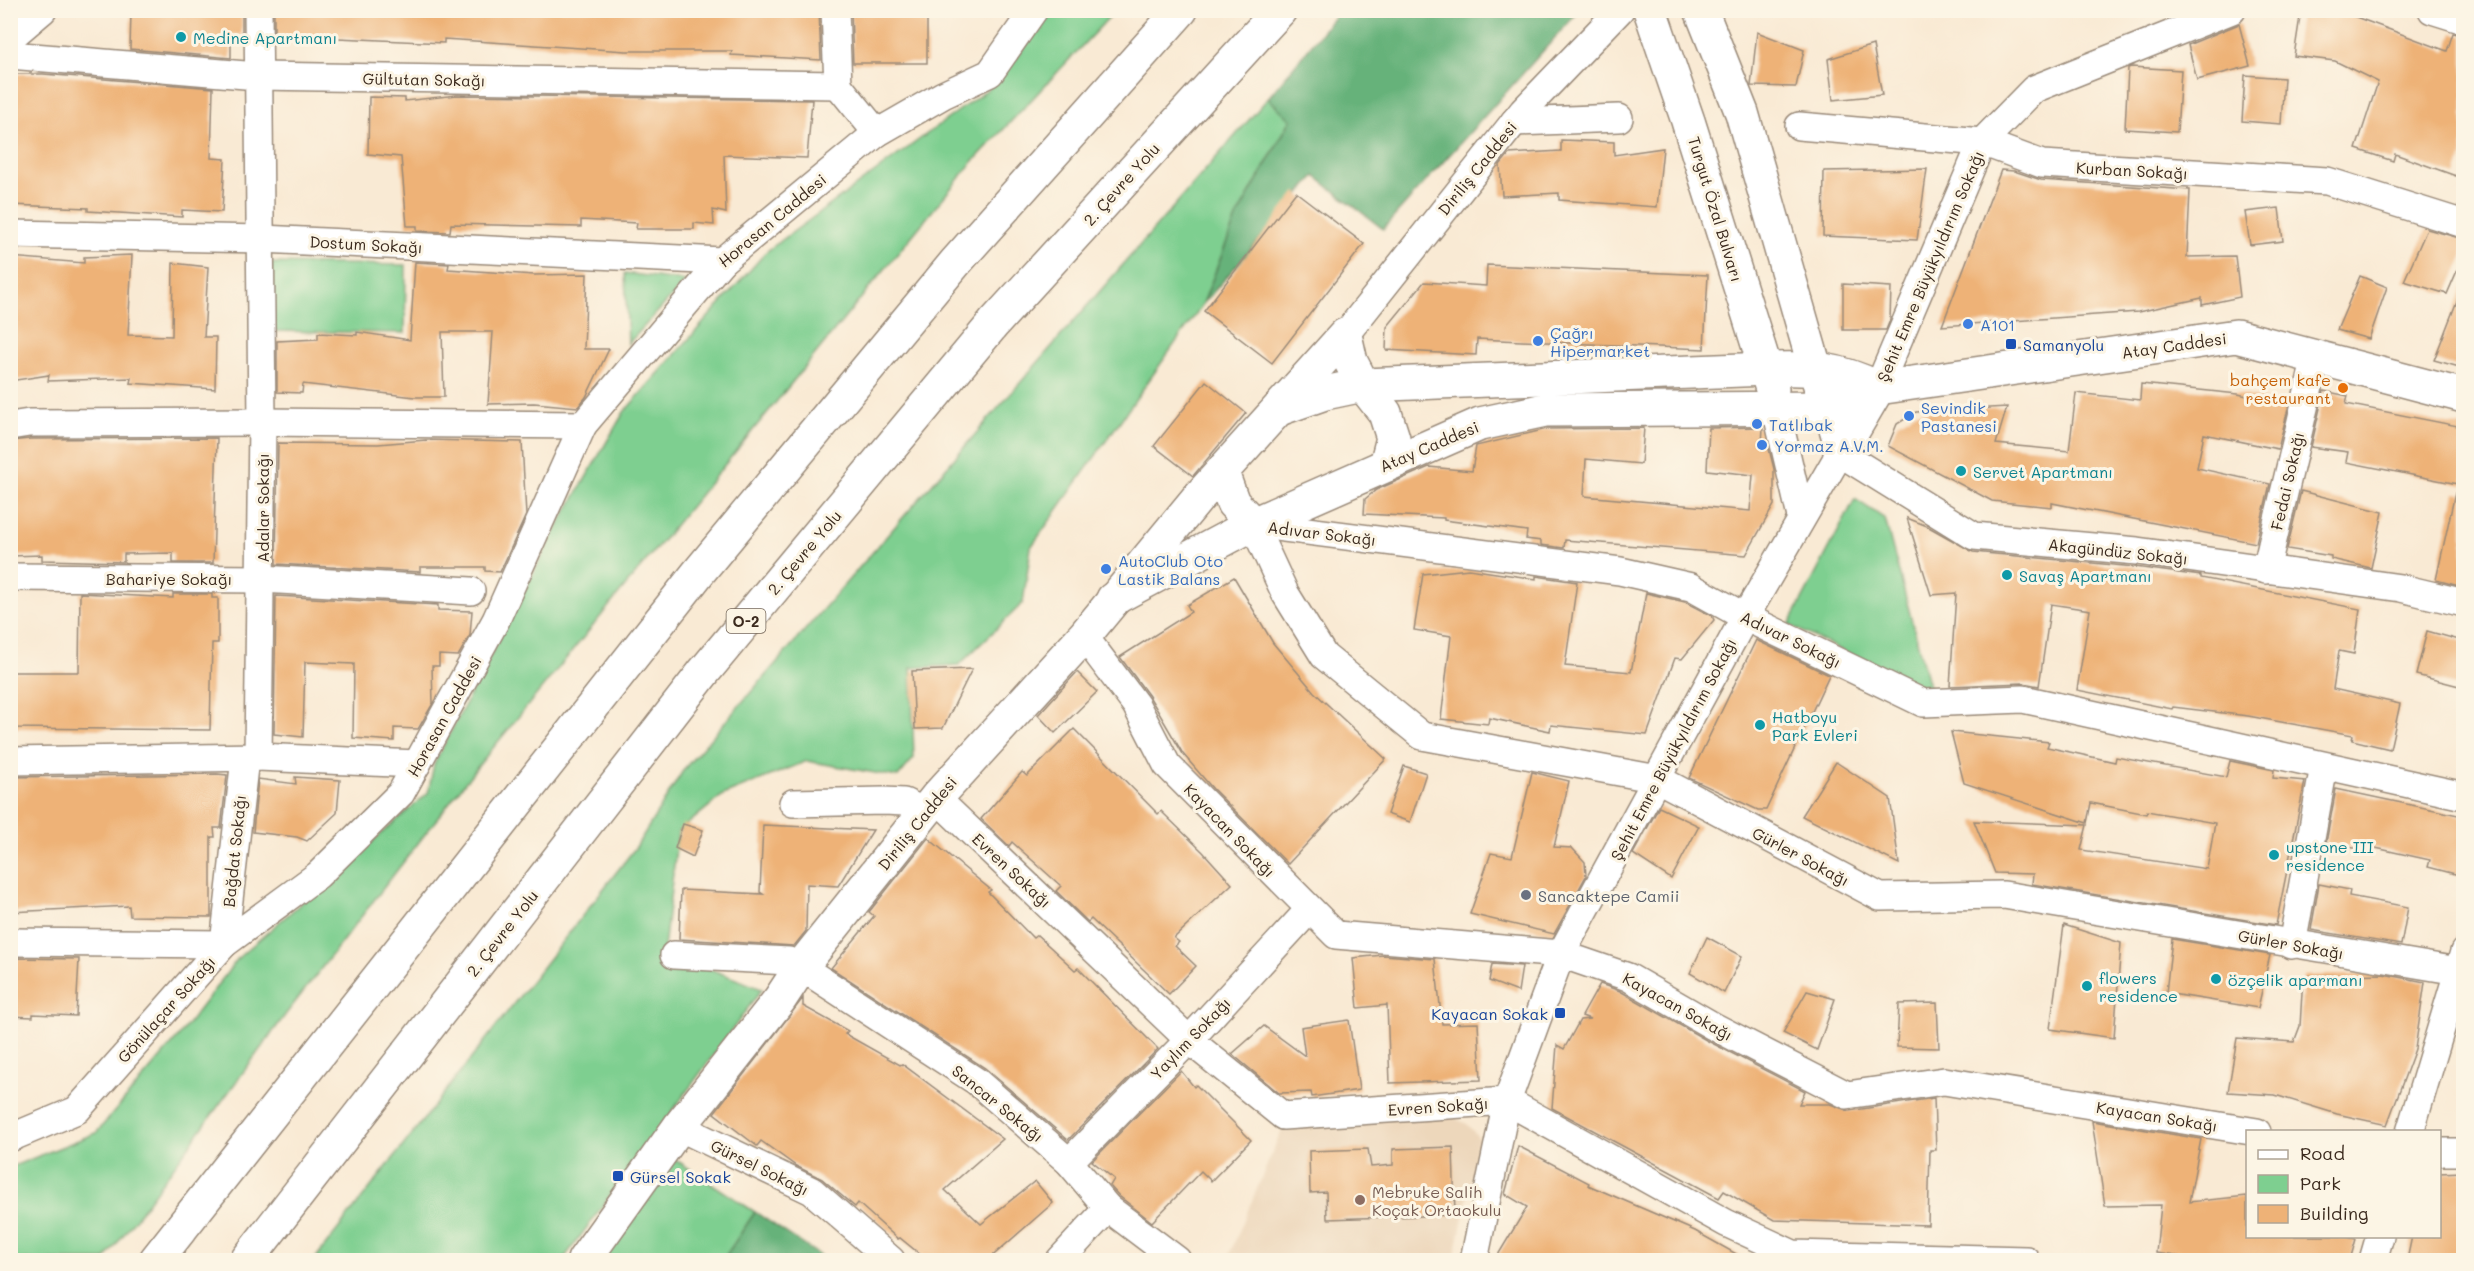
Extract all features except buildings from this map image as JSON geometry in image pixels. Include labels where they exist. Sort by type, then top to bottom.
[{"type":"main road","points":[[156,1260],[698,573],[955,263],[1181,10]]},
{"type":"main road","name":"2. Çevre Yolu","points":[[247,1260],[703,673],[994,323],[1280,10]]},
{"type":"main road","name":"Turgut Özal Bulvarı","points":[[1650,10],[1767,369],[1776,409]]},
{"type":"main road","points":[[1705,23],[1742,113],[1827,408]]},
{"type":"main road","points":[[1344,335],[1351,362],[1363,385],[1385,413],[1393,438],[1386,465]]},
{"type":"main road","name":"Diriliş Caddesi","points":[[584,1260],[679,1127],[780,999],[801,967],[930,805],[1084,636],[1113,599],[1344,335]]},
{"type":"main road","name":"Atay Caddesi","points":[[1113,599],[1253,524],[1480,423],[1545,410],[1827,408],[1878,388],[2235,336],[2463,396]]},
{"type":"main road","points":[[1279,409],[1325,393],[1363,385],[1815,369],[1846,373],[1878,388],[1840,453]]},
{"type":"main road","points":[[1222,473],[1233,503],[1253,524]]},
{"type":"street","points":[[10,38],[43,10]]},
{"type":"street","name":"Adalar Sokağı","points":[[251,757],[262,579],[262,238],[258,10]]},
{"type":"street","points":[[835,10],[838,85],[877,133]]},
{"type":"street","name":"Horasan Caddesi","points":[[224,944],[318,875],[401,793],[496,620],[583,426],[722,261],[877,133],[944,95],[990,73],[1034,10]]},
{"type":"street","name":"Diriliş Caddesi","points":[[1344,335],[1514,122],[1620,10]]},
{"type":"street","name":"Şehit Emre Büyükyıldırım Sokağı","points":[[1878,388],[1982,142],[2034,88],[2232,10]]},
{"type":"street","points":[[2432,10],[2463,20]]},
{"type":"street","name":"Gültutan Sokağı","points":[[10,56],[258,76],[838,85]]},
{"type":"street","points":[[1514,122],[1619,118]]},
{"type":"street","name":"Kurban Sokağı","points":[[1799,126],[1982,142],[2042,164],[2327,181],[2463,224]]},
{"type":"street","name":"Dostum Sokağı","points":[[10,234],[262,238],[722,261]]},
{"type":"street","name":"Fedai Sokağı","points":[[2266,570],[2316,357]]},
{"type":"street","points":[[1827,408],[1840,453]]},
{"type":"street","points":[[1776,409],[1801,516]]},
{"type":"street","points":[[10,426],[29,423],[262,422],[583,426]]},
{"type":"street","name":"Şehit Emre Büyükyıldırım Sokağı","points":[[1474,1260],[1506,1101],[1561,954],[1744,617],[1801,516],[1840,453]]},
{"type":"street","name":"Akagündüz Sokağı","points":[[1840,453],[1974,536],[2137,551],[2401,588],[2463,603]]},
{"type":"street","name":"Adıvar Sokağı","points":[[1253,524],[1620,571],[1691,588],[1744,617],[1923,703],[2023,699],[2463,796]]},
{"type":"street","name":"Gürler Sokağı","points":[[1253,524],[1285,594],[1324,656],[1422,736],[1658,779],[1880,897],[2004,895],[2292,945],[2461,965]]},
{"type":"street","name":"Bahariye Sokağı","points":[[10,577],[262,579],[471,591]]},
{"type":"street","name":"Kayacan Sokağı","points":[[1084,636],[1136,705],[1167,765],[1336,935],[1561,954],[1628,976],[1713,1026],[1847,1095],[1944,1081],[2251,1130]]},
{"type":"street","points":[[10,761],[251,757],[417,764]]},
{"type":"street","name":"Bağdat Sokağı","points":[[224,944],[251,757]]},
{"type":"street","points":[[2292,945],[2324,766]]},
{"type":"street","points":[[793,803],[904,802],[930,805]]},
{"type":"street","name":"Evren Sokağı","points":[[930,805],[1189,1040],[1283,1116],[1506,1101],[1726,1223],[1793,1254],[2026,1260]]},
{"type":"street","name":"Yaylım Sokağı","points":[[1069,1162],[1189,1040],[1309,910]]},
{"type":"street","name":"Gönülaçar Sokağı","points":[[10,942],[224,944]]},
{"type":"street","name":"Gönülaçar Sokağı","points":[[10,1138],[77,1110],[224,944]]},
{"type":"street","name":"Sancar Sokağı","points":[[674,955],[789,961],[801,967],[976,1081],[1069,1162],[1108,1208],[1177,1260]]},
{"type":"street","points":[[2410,1130],[2461,965]]},
{"type":"street","name":"Gürsel Sokağı","points":[[679,1127],[812,1191],[891,1260]]},
{"type":"street","points":[[2441,1152],[2463,1152]]},
{"type":"street","points":[[1060,1260],[1108,1208]]},
{"type":"street","points":[[2373,1260],[2379,1238]]},
{"type":"shaded area","name":"Mebruke Salih Koçak Ortaokulu","points":[[1448,1115],[1467,1124],[1480,1139],[1454,1260],[1227,1260],[1283,1127]]},
{"type":"green space","points":[[1045,11],[1115,11],[970,165],[470,776],[286,1014],[105,1260],[15,1260],[11,1258],[11,1167],[96,1133],[179,1036],[239,957],[428,793],[434,764],[559,524],[624,412],[767,251],[995,84],[1043,23]]},
{"type":"green space","points":[[1339,11],[1579,11],[1383,229],[1315,176],[1203,304],[1236,218],[1291,120],[1268,98]]},
{"type":"green space","points":[[1268,98],[1291,119],[1236,218],[1203,304],[1031,547],[1023,603],[959,665],[911,668],[914,758],[898,777],[807,761],[723,795],[678,832],[664,948],[674,955],[762,989],[563,1260],[314,1260],[636,847],[684,769]]},
{"type":"green space","points":[[270,263],[406,265],[405,333],[269,331]]},
{"type":"green space","points":[[625,273],[686,281],[628,344]]},
{"type":"green space","points":[[1855,499],[1885,519],[1931,694],[1789,625]]},
{"type":"green space","points":[[673,1158],[755,1212],[723,1260],[598,1260]]},
{"type":"green space","points":[[755,1212],[825,1259],[723,1260]]},
{"type":"place","name":"Medine Apartmanı","points":[[181,37]]},
{"type":"place","name":"A101","points":[[1968,324]]},
{"type":"place","name":"Çağrı Hipermarket","points":[[1538,341]]},
{"type":"place","name":"Samanyolu","points":[[2011,344]]},
{"type":"place","name":"bahçem kafe restaurant","points":[[2343,388]]},
{"type":"place","name":"Sevindik Pastanesi","points":[[1909,416]]},
{"type":"place","name":"Tatlıbak","points":[[1757,424]]},
{"type":"place","name":"Yormaz A.V.M.","points":[[1762,445]]},
{"type":"place","name":"Servet Apartmanı","points":[[1961,471]]},
{"type":"place","name":"AutoClub Oto Lastik Balans","points":[[1106,569]]},
{"type":"place","name":"Savaş Apartmanı","points":[[2007,575]]},
{"type":"place","name":"Hatboyu Park Evleri","points":[[1760,725]]},
{"type":"place","name":"upstone III residence","points":[[2274,855]]},
{"type":"place","name":"Sancaktepe Camii","points":[[1526,895]]},
{"type":"place","name":"özçelik aparmanı","points":[[2216,979]]},
{"type":"place","name":"flowers residence","points":[[2087,986]]},
{"type":"place","name":"Kayacan Sokak","points":[[1560,1013]]},
{"type":"place","name":"Gürsel Sokak","points":[[618,1176]]},
{"type":"place","name":"Mebruke Salih Koçak Ortaokulu","points":[[1360,1200]]}]
